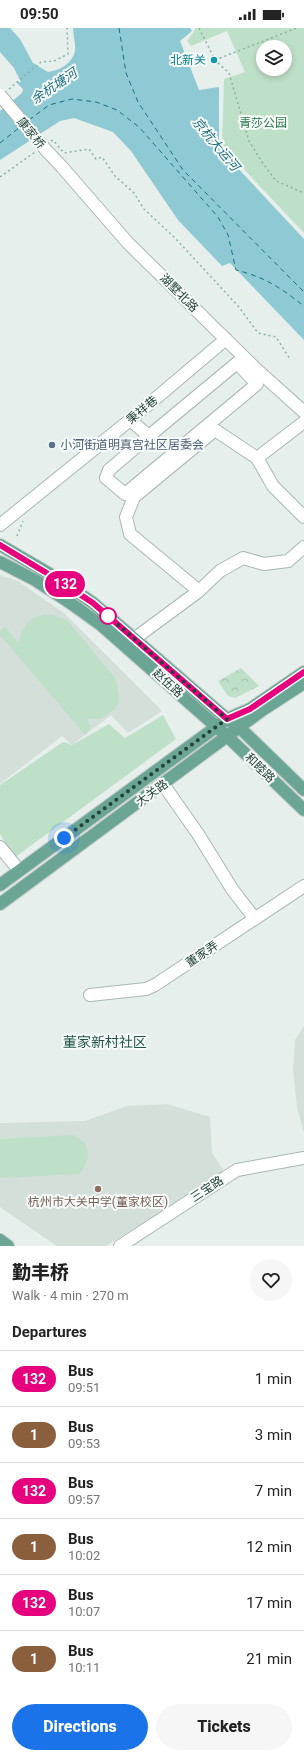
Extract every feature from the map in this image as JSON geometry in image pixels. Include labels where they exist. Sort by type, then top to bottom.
[{"type":"main road","name":"赵伍路","points":[[0,545],[93,603],[227,719],[240,728]]},
{"type":"main road","name":"赵伍路","points":[[0,562],[35,580],[101,625],[216,726]]},
{"type":"main road","name":"大关路","points":[[0,904],[240,728],[304,672]]},
{"type":"main road","name":"大关路","points":[[0,885],[216,726],[227,719],[304,683]]},
{"type":"main road","name":"和睦路","points":[[216,726],[304,810]]},
{"type":"main road","name":"和睦路","points":[[240,728],[304,790]]},
{"type":"main road","points":[[0,1240],[8,1246]]},
{"type":"street","name":"康家桥","points":[[1,96],[62,167]]},
{"type":"street","name":"湖墅北路","points":[[62,167],[128,243],[226,340],[304,412]]},
{"type":"street","name":"秉祥巷","points":[[0,525],[226,340]]},
{"type":"street","points":[[237,363],[257,384],[125,494],[106,478],[109,470],[149,436],[237,363]]},
{"type":"street","points":[[130,420],[149,436]]},
{"type":"street","points":[[257,458],[304,422]]},
{"type":"street","points":[[199,591],[130,534],[126,517],[134,497],[215,430],[257,458],[273,486],[304,517]]},
{"type":"street","points":[[134,639],[199,591],[220,571],[243,558],[264,564],[288,561],[304,547]]},
{"type":"street","points":[[163,784],[198,834],[232,889],[255,919]]},
{"type":"street","points":[[0,847],[14,864]]},
{"type":"street","name":"董家弄","points":[[90,995],[146,989],[155,985],[304,886]]},
{"type":"street","name":"三宝路","points":[[120,1246],[237,1170],[304,1158]]},
{"type":"path","points":[[16,82],[40,62],[54,61],[68,54],[67,28]]},
{"type":"path","points":[[199,28],[214,60],[229,73],[249,141],[262,162],[276,181],[304,193]]},
{"type":"path","points":[[214,60],[297,28]]},
{"type":"path","points":[[47,144],[54,140],[64,153],[89,149],[96,159],[102,158],[115,176],[134,193],[144,209],[175,238],[239,307],[258,333],[276,337],[290,359]]},
{"type":"path","points":[[0,177],[41,148]]},
{"type":"shaded area","points":[[0,575],[18,581],[64,613],[162,711],[128,733],[111,715],[72,745],[62,736],[0,784]]},
{"type":"shaded area","points":[[304,1026],[304,1133],[297,1107],[293,1070],[295,1040]]},
{"type":"shaded area","name":"杭州市大关中学(董家校区)","points":[[167,1104],[210,1117],[212,1153],[225,1172],[106,1246],[57,1246],[0,1207],[0,1123],[85,1121],[127,1106]]},
{"type":"green space","name":"青莎公园","points":[[195,28],[304,28],[304,233],[222,146],[224,79],[245,72],[227,31],[191,46],[187,41]]},
{"type":"green space","points":[[53,615],[68,621],[116,679],[119,702],[115,709],[100,719],[87,719],[91,727],[85,735],[0,635],[0,631],[5,627],[19,643],[26,624],[38,616]]},
{"type":"green space","points":[[241,668],[259,686],[235,698],[228,696],[218,681]]},
{"type":"green space","points":[[163,715],[176,739],[14,858],[0,834],[0,785],[63,742],[72,745],[109,724],[125,738]]},
{"type":"green space","points":[[73,1135],[85,1143],[88,1156],[80,1174],[0,1178],[0,1139]]},
{"type":"water","points":[[0,28],[10,28],[20,39],[33,63],[48,72],[65,66],[73,56],[75,49],[73,28],[190,28],[192,31],[180,41],[199,90],[219,87],[219,148],[304,239],[304,340],[230,263],[222,266],[178,220],[131,151],[113,132],[74,118],[60,121],[0,160],[0,111],[22,93],[23,89],[16,82],[21,82],[14,68],[0,52]]},
{"type":"ferry route","points":[[119,28],[126,73],[138,102],[183,170],[304,292]]},
{"type":"ferry route","points":[[29,120],[49,105],[72,99],[96,102],[117,110],[139,127],[218,217],[228,235],[236,270],[265,280],[287,293],[304,306]]},
{"type":"ferry route","points":[[0,143],[20,127]]},
{"type":"bus line","name":"132","points":[[0,545],[93,603],[227,719],[250,709],[304,672]]},
{"type":"place","name":"北新关","points":[[214,60]]},
{"type":"place","name":"小河街道明真宫社区居委会","points":[[52,445]]},
{"type":"place","name":"杭州市大关中学(董家校区)","points":[[98,1189]]},
{"type":"district","name":"董家新村社区","points":[[105,1042]]},
{"type":"route","points":[[64,838],[227,719],[108,616]]},
{"type":"water label","name":"余杭塘河","points":[[54,86]]},
{"type":"water label","name":"京杭大运河","points":[[216,144]]}]
